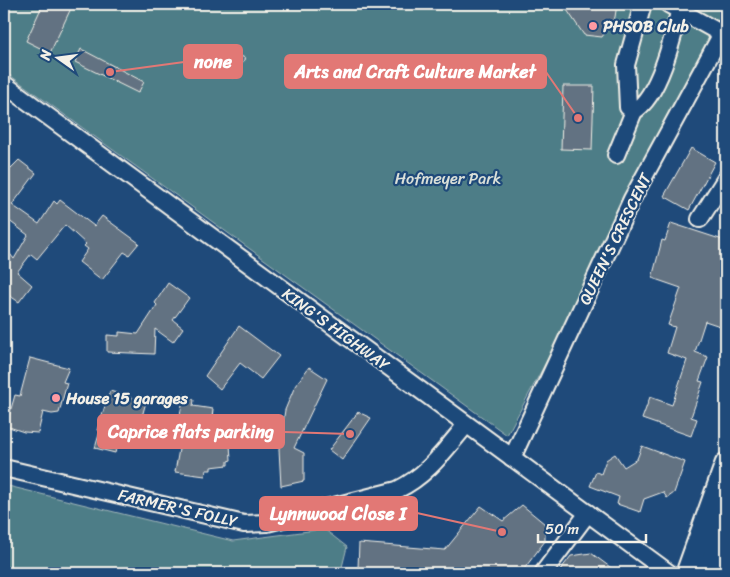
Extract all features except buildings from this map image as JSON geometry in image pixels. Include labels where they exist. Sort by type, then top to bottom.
[{"type":"main road","points":[[687,573],[726,464]]},
{"type":"main road","points":[[708,573],[726,521]]},
{"type":"street","points":[[634,111],[628,107],[626,65],[643,4]]},
{"type":"street","points":[[616,155],[634,111],[647,101],[666,61],[676,6],[724,30]]},
{"type":"street","name":"QUEEN'S CRESCENT","points":[[512,458],[632,199],[724,30]]},
{"type":"street","name":"KING'S HIGHWAY","points":[[4,84],[669,573]]},
{"type":"street","points":[[700,219],[726,178]]},
{"type":"street","name":"FARMER'S FOLLY","points":[[4,468],[226,520],[258,524],[278,521],[397,490],[414,482],[426,471],[466,424]]},
{"type":"street","points":[[543,573],[588,513]]},
{"type":"green space","name":"Hofmeyer Park","points":[[4,4],[726,4],[726,26],[507,435],[4,71]]},
{"type":"green space","points":[[4,485],[233,541],[324,529],[347,547],[341,571],[347,573],[4,573]]},
{"type":"place","name":"PHSOB Club","points":[[593,26]]},
{"type":"place","name":"none","points":[[110,72]]},
{"type":"place","name":"Arts and Craft Culture Market","points":[[578,118]]},
{"type":"place","name":"House 15 garages","points":[[56,398]]},
{"type":"place","name":"Caprice flats parking","points":[[350,434]]},
{"type":"place","name":"Lynnwood Close I","points":[[502,532]]}]
